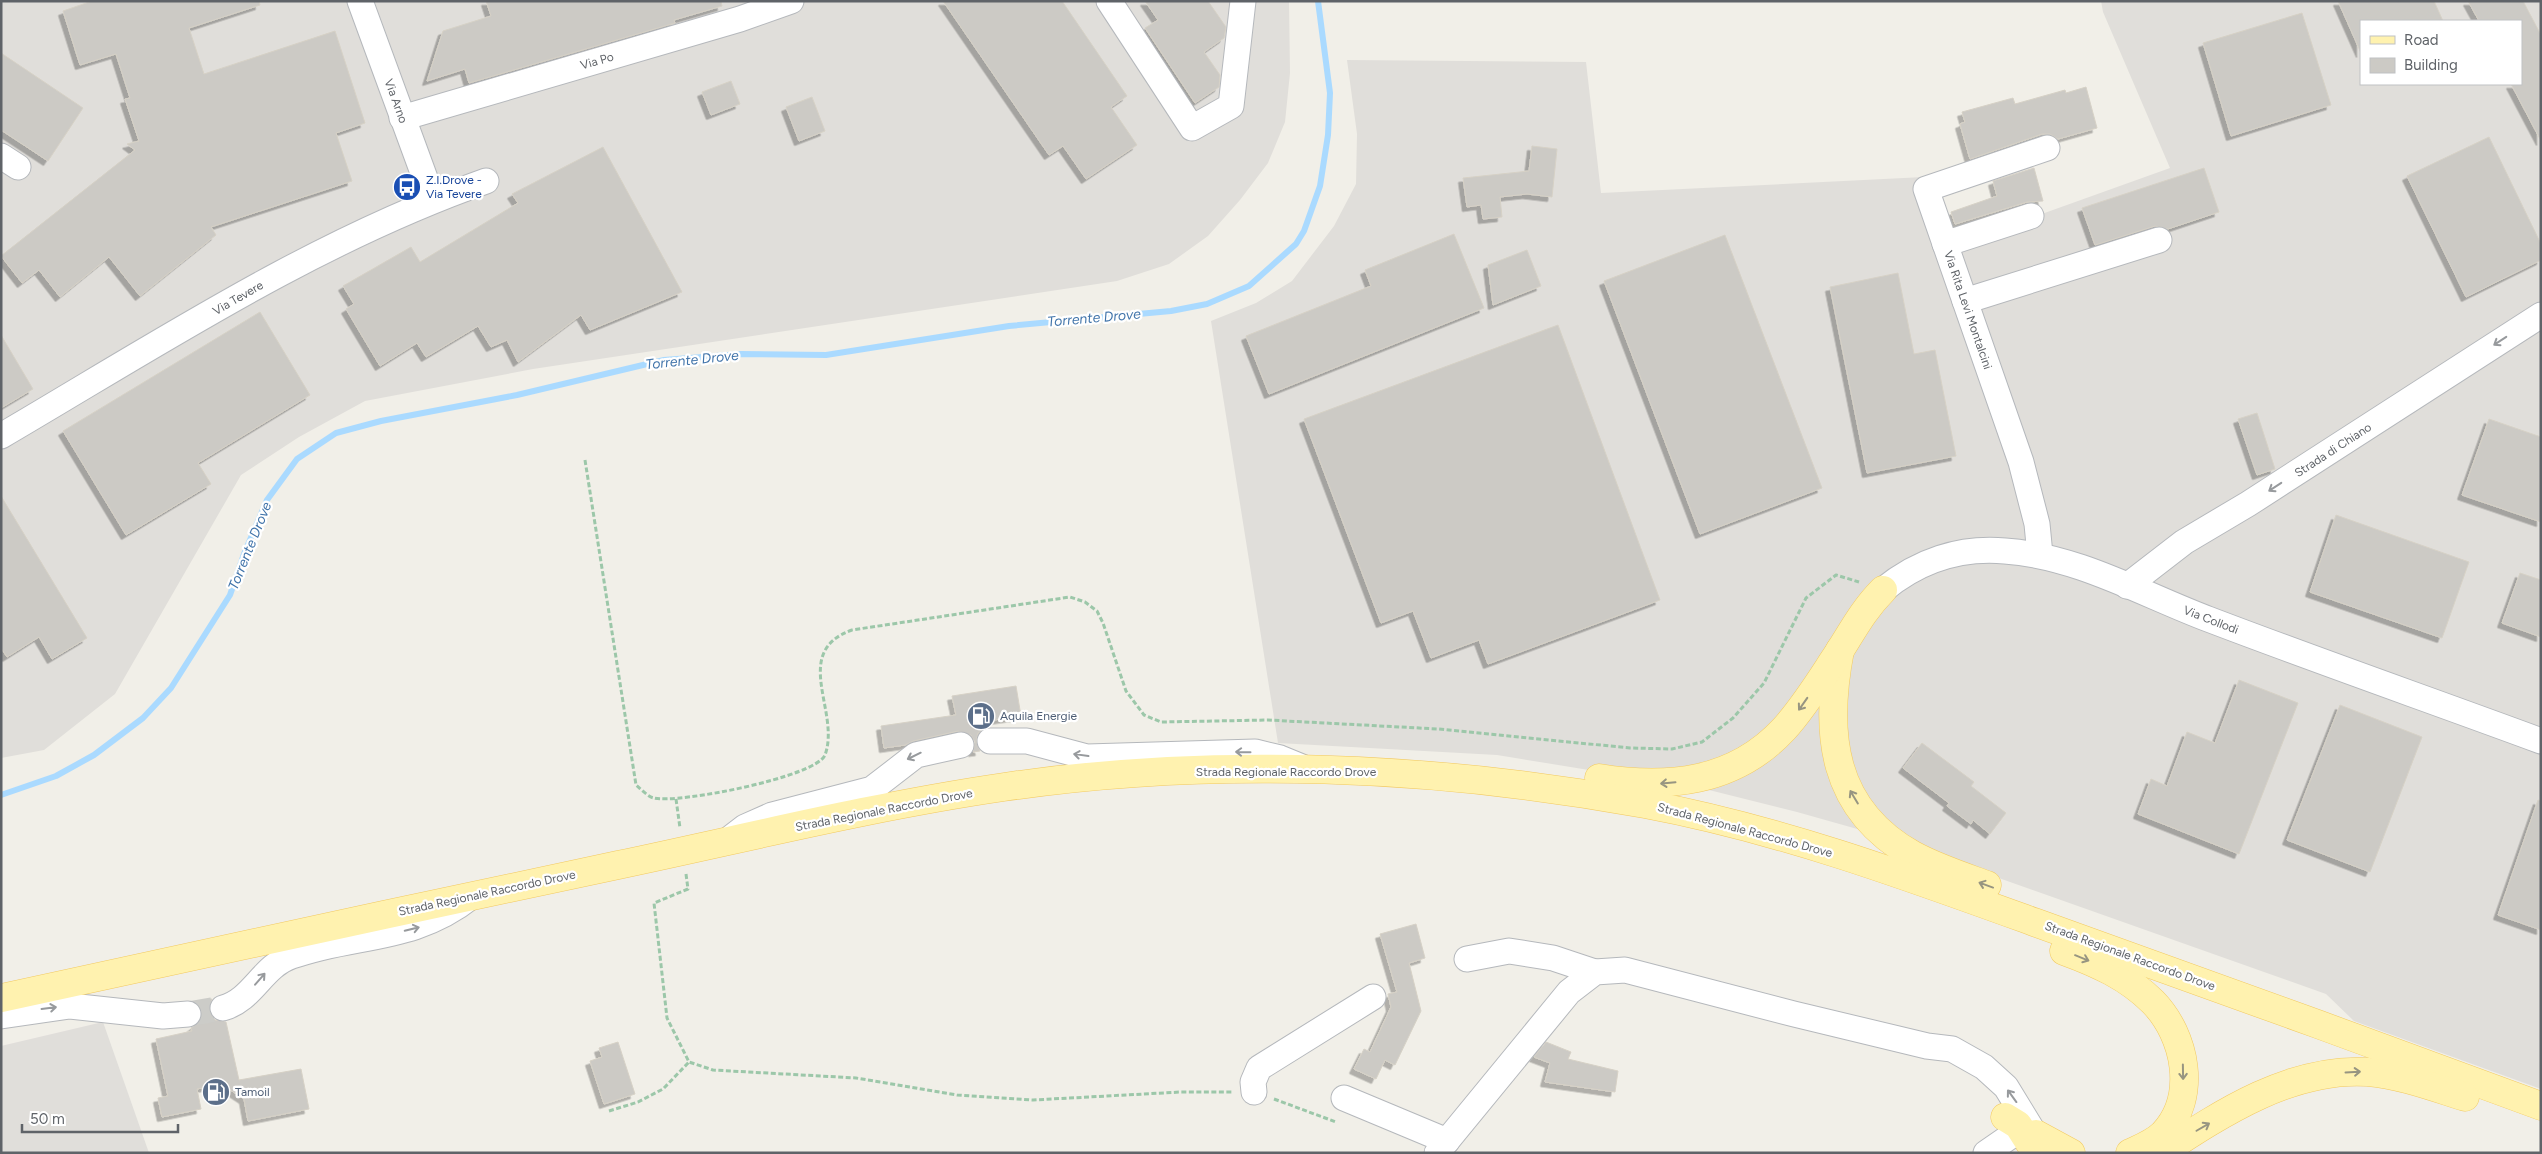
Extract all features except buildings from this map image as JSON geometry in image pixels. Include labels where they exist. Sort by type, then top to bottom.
[{"type":"main road","points":[[1399,773],[1445,763],[1467,762],[1640,784],[1670,783],[1700,778],[1742,762],[1774,739],[1800,709],[1840,650],[1861,614],[1883,590]]},
{"type":"main road","points":[[1840,650],[1832,701],[1832,731],[1837,759],[1847,784],[1864,812],[1889,838],[1911,854],[1948,870],[2261,984],[2302,1006],[2336,1031]]},
{"type":"main road","name":"Strada Regionale Raccordo Drove","points":[[1,998],[726,842],[1007,786],[1120,775],[1306,770],[1399,773],[1564,791],[1672,810],[1744,827],[1902,875],[2541,1106]]},
{"type":"main road","points":[[1744,827],[1777,846],[1815,863],[2089,960],[2112,971],[2138,988],[2159,1009],[2176,1036],[2183,1058],[2183,1088],[2176,1114],[2163,1134],[2149,1144],[2130,1153]]},
{"type":"main road","points":[[2161,1153],[2265,1093],[2299,1081],[2352,1072],[2380,1074],[2410,1080],[2541,1126]]},
{"type":"main road","points":[[2027,1140],[2071,1153]]},
{"type":"street","name":"Via Arno","points":[[360,1],[433,200]]},
{"type":"street","name":"Via Po","points":[[402,118],[731,21],[791,1]]},
{"type":"street","points":[[1109,1],[1192,128],[1231,106],[1243,1]]},
{"type":"street","name":"Via Rita Levi Montalcini","points":[[2040,555],[2039,531],[2021,462],[1926,189],[2046,148]]},
{"type":"street","name":"Via Tevere","points":[[1,436],[287,270],[433,200],[486,181]]},
{"type":"street","points":[[1945,244],[2030,216]]},
{"type":"street","points":[[1965,300],[2159,240]]},
{"type":"street","name":"Strada di Chiano","points":[[2127,586],[2184,542],[2248,504],[2541,315]]},
{"type":"street","name":"Via Collodi","points":[[1883,590],[1915,568],[1948,556],[1994,550],[2040,555],[2072,564],[2216,622],[2541,741]]},
{"type":"street","points":[[990,741],[1027,741],[1087,757],[1255,752],[1280,758],[1306,770]]},
{"type":"street","points":[[726,842],[745,827],[772,815],[872,789],[916,755],[962,746]]},
{"type":"street","points":[[224,1008],[238,1003],[268,970],[290,956],[416,928],[446,915],[473,896]]},
{"type":"street","points":[[1467,959],[1509,951],[1553,958],[1595,972],[1625,970],[1927,1046],[1952,1048],[1984,1067],[2010,1093],[2027,1140]]},
{"type":"street","points":[[1344,1098],[1442,1147],[1569,992],[1595,972]]},
{"type":"street","points":[[1254,1092],[1253,1082],[1259,1068],[1374,997]]},
{"type":"street","points":[[1,1016],[70,1006],[163,1016],[188,1014]]},
{"type":"street","points":[[1927,1046],[1973,1076],[1991,1095],[2027,1140]]},
{"type":"street","points":[[1986,1153],[2027,1140]]},
{"type":"path","points":[[585,460],[636,784],[652,798],[676,799],[719,792],[778,778],[814,766],[824,758],[829,733],[820,673],[822,657],[828,644],[836,635],[852,630],[1070,597],[1085,602],[1097,611],[1104,623],[1126,691],[1144,715],[1161,722],[1268,720],[1408,727],[1630,748],[1672,749],[1702,742],[1732,718],[1764,683],[1806,598],[1836,575],[1883,590]]},
{"type":"path","points":[[676,799],[680,829]]},
{"type":"path","points":[[685,866],[688,890],[654,903],[666,1018],[690,1062],[713,1070],[856,1078],[957,1095],[1033,1100],[1181,1092],[1254,1092],[1339,1123]]},
{"type":"path","points":[[610,1111],[638,1102],[663,1089],[690,1062]]},
{"type":"shaded area","points":[[1,1],[1289,1],[1290,73],[1285,122],[1268,163],[1240,200],[1208,236],[1169,264],[1117,281],[533,369],[365,401],[299,437],[241,475],[115,694],[44,750],[1,758]]},
{"type":"shaded area","points":[[2101,1],[2541,1],[2541,1089],[2354,1021],[2326,994],[1875,834],[1797,812],[1705,789],[1497,755],[1278,743],[1211,321],[1256,303],[1292,281],[1334,226],[1356,184],[1357,134],[1347,60],[1586,62],[1601,193],[1924,177],[1955,245],[2170,168],[2103,12]]},
{"type":"shaded area","points":[[103,1022],[149,1153],[1,1153],[1,1046]]},
{"type":"waterway","name":"Torrente Drove","points":[[1,795],[56,776],[94,755],[143,718],[171,688],[230,595],[244,554],[267,500],[297,459],[336,433],[381,421],[517,395],[664,360],[741,354],[826,355],[1009,326],[1171,311],[1207,304],[1249,286],[1296,244],[1304,231],[1320,186],[1328,135],[1330,93],[1318,1]]},
{"type":"tunnel","points":[[188,1014],[223,1008]]},
{"type":"place","name":"Z.I.Drove - Via Tevere","points":[[407,187]]},
{"type":"place","name":"Aquila Energie","points":[[981,716]]},
{"type":"place","name":"Tamoil","points":[[216,1092]]}]
